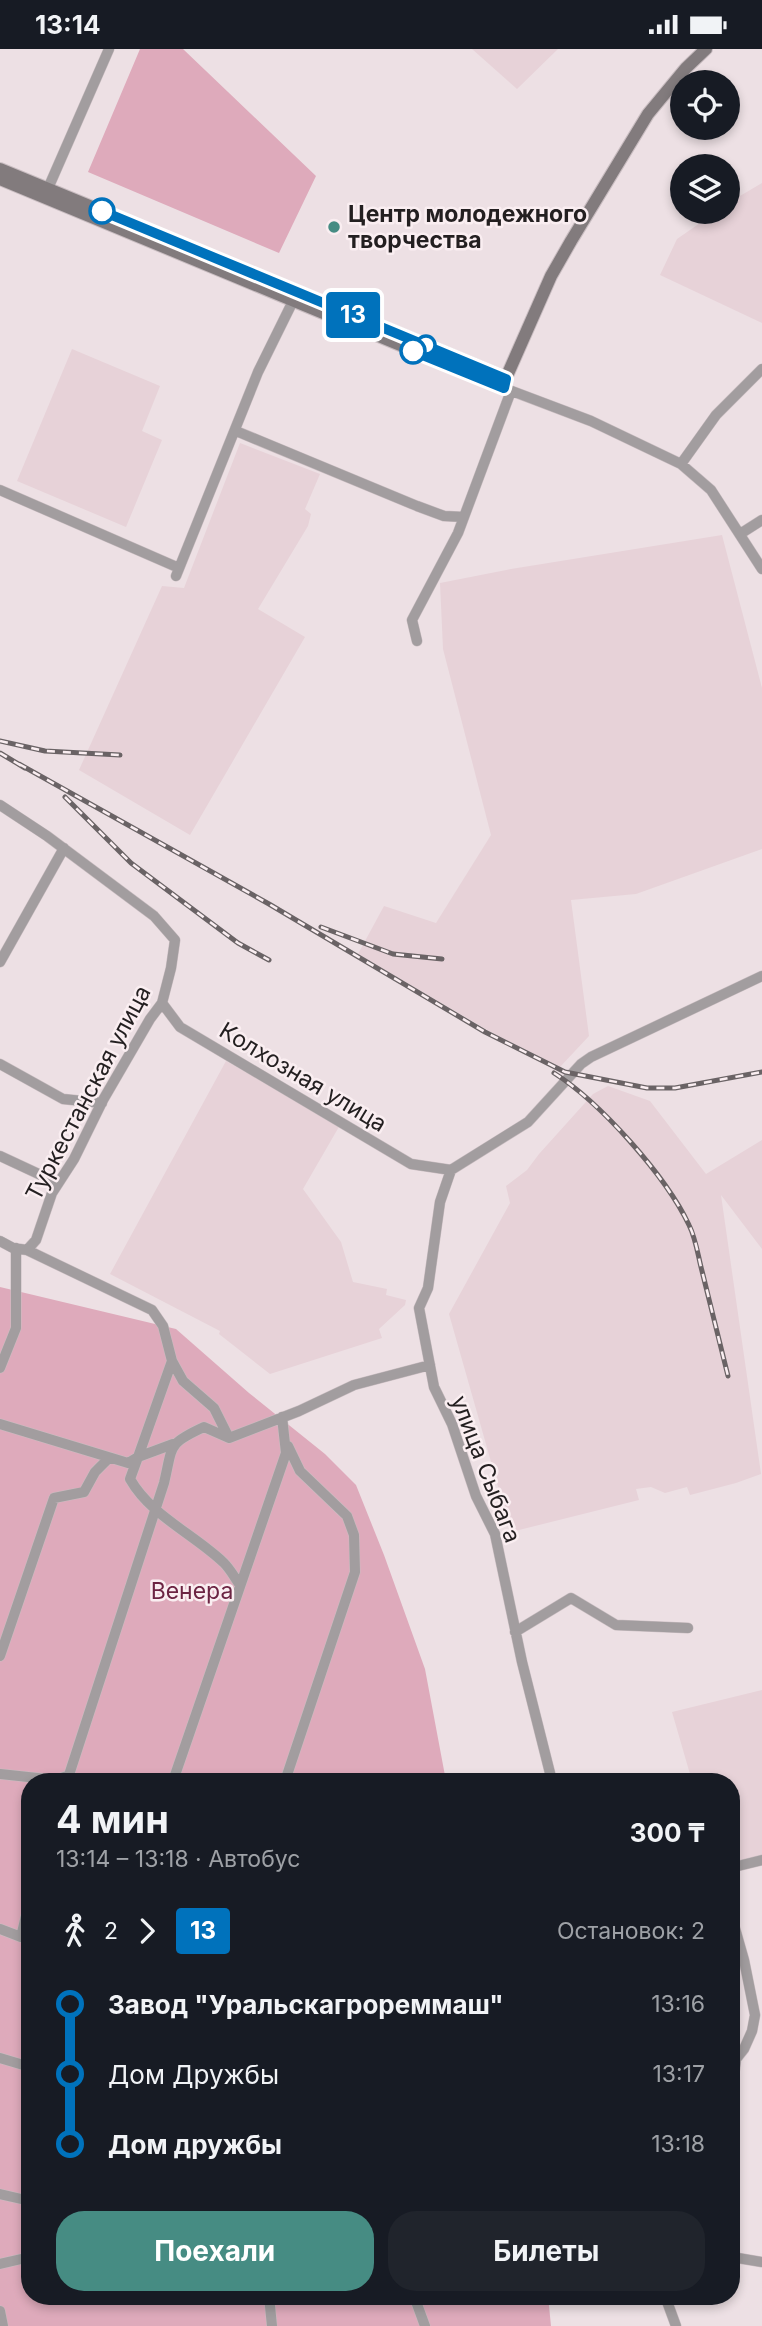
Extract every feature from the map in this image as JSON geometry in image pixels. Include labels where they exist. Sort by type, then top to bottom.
[{"type":"main road","points":[[0,169],[46,193],[507,386],[551,276],[648,114],[685,68],[706,49]]},
{"type":"main road","points":[[0,179],[46,193]]},
{"type":"street","points":[[46,193],[109,49]]},
{"type":"street","points":[[0,490],[178,572],[258,372],[295,296]]},
{"type":"street","points":[[681,464],[716,415],[762,369]]},
{"type":"street","points":[[417,641],[412,620],[464,517],[507,386],[591,421],[681,464],[711,490],[762,569]]},
{"type":"street","points":[[236,431],[426,510],[444,516],[464,517]]},
{"type":"street","points":[[740,534],[762,520]]},
{"type":"street","points":[[0,805],[64,848],[0,963]]},
{"type":"street","name":"Туркестанская улица","points":[[21,1249],[36,1240],[52,1193],[150,1019],[162,1003],[175,940],[155,916],[64,848]]},
{"type":"street","points":[[451,1170],[528,1122],[581,1063],[590,1057],[762,976]]},
{"type":"street","name":"Колхозная улица","points":[[162,1003],[180,1027],[411,1164],[434,1170],[451,1170]]},
{"type":"street","points":[[0,1064],[64,1100],[102,1103]]},
{"type":"street","points":[[0,1156],[58,1183]]},
{"type":"street","name":"улица Сыбага","points":[[451,1170],[440,1202],[428,1288],[419,1308],[433,1387],[452,1424],[476,1496],[495,1534],[515,1632],[550,1773]]},
{"type":"street","points":[[0,1241],[152,1310],[163,1326],[172,1361],[183,1381],[214,1408],[229,1438]]},
{"type":"street","points":[[0,1368],[16,1328],[21,1249]]},
{"type":"street","points":[[172,1361],[130,1479],[137,1493],[226,1565],[240,1585]]},
{"type":"street","points":[[0,1424],[128,1463],[204,1427],[229,1438],[354,1385],[430,1365]]},
{"type":"street","points":[[176,1773],[286,1453],[282,1417]]},
{"type":"street","points":[[284,1439],[300,1471],[346,1516],[354,1535],[356,1553],[355,1572],[288,1773]]},
{"type":"street","points":[[71,1773],[155,1509],[173,1444]]},
{"type":"street","points":[[0,1656],[54,1498],[84,1492],[95,1472],[109,1458]]},
{"type":"street","points":[[515,1632],[571,1598],[616,1625],[688,1628]]},
{"type":"street","points":[[0,1774],[21,1776]]},
{"type":"street","points":[[740,1866],[762,1860]]},
{"type":"street","points":[[0,1929],[21,1937]]},
{"type":"street","points":[[740,1947],[754,2003],[755,2024],[740,2054]]},
{"type":"street","points":[[751,1992],[762,1990]]},
{"type":"street","points":[[0,2058],[21,2064]]},
{"type":"street","points":[[0,2194],[21,2198]]},
{"type":"street","points":[[740,2258],[762,2262]]},
{"type":"street","points":[[0,2265],[21,2259]]},
{"type":"street","points":[[270,2305],[272,2326]]},
{"type":"street","points":[[417,2305],[425,2326]]},
{"type":"street","points":[[668,2305],[676,2326]]},
{"type":"street","points":[[0,2311],[3,2326]]},
{"type":"shaded area","points":[[472,49],[558,49],[517,89]]},
{"type":"shaded area","points":[[762,183],[762,323],[660,275],[677,239],[699,224],[740,224],[740,196]]},
{"type":"shaded area","points":[[72,349],[160,386],[142,431],[162,440],[126,527],[17,481]]},
{"type":"shaded area","points":[[240,443],[320,474],[305,509],[311,514],[308,526],[258,609],[305,637],[190,835],[79,770],[162,586],[184,588]]},
{"type":"shaded area","points":[[722,535],[762,688],[762,849],[636,894],[571,900],[589,1036],[560,1067],[489,1031],[358,954],[384,906],[436,923],[491,835],[443,649],[440,583]]},
{"type":"shaded area","points":[[226,1061],[340,1125],[303,1189],[341,1242],[353,1282],[387,1289],[386,1295],[406,1300],[405,1305],[379,1329],[382,1338],[270,1374],[219,1334],[220,1331],[110,1274]]},
{"type":"shaded area","points":[[608,1086],[650,1101],[706,1174],[762,1140],[762,1249],[721,1195],[761,1474],[690,1495],[687,1487],[665,1493],[651,1487],[636,1489],[639,1500],[511,1532],[449,1314],[510,1203],[506,1186],[527,1170],[593,1094]]},
{"type":"shaded area","points":[[762,1690],[762,1856],[740,1862],[740,1773],[690,1773],[672,1712]]},
{"type":"green space","points":[[140,49],[183,49],[316,176],[279,253],[88,172]]},
{"type":"green space","name":"Венера","points":[[0,1287],[176,1329],[249,1393],[325,1454],[356,1485],[425,1669],[444,1773],[21,1773],[21,2305],[549,2305],[551,2326],[0,2326]]},
{"type":"railway","points":[[0,741],[45,751],[120,755]]},
{"type":"railway","points":[[0,753],[25,768]]},
{"type":"railway","points":[[19,764],[269,904],[485,1032],[565,1072],[647,1088],[675,1088],[762,1072]]},
{"type":"railway","points":[[65,797],[131,863],[238,943],[269,960]]},
{"type":"railway","points":[[321,927],[393,954],[442,959]]},
{"type":"railway","points":[[554,1073],[591,1102],[630,1141],[665,1185],[689,1225],[728,1376]]},
{"type":"bus line","name":"13","points":[[102,211],[506,379],[504,388],[413,351]]},
{"type":"place","name":"Центр молодежного творчества","points":[[334,227]]}]
